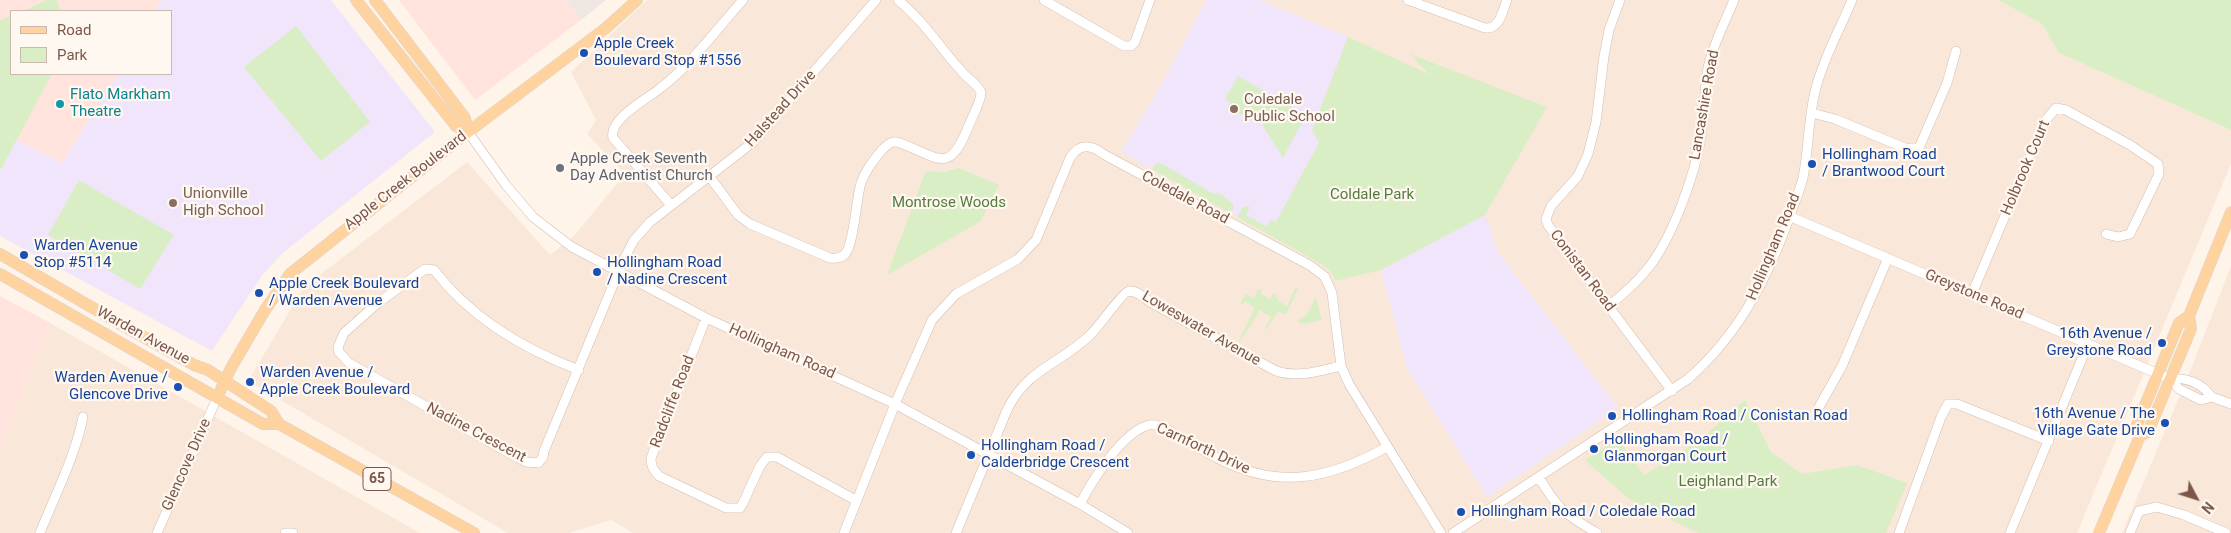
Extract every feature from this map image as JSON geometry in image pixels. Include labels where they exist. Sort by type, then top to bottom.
[{"type":"main road","points":[[356,0],[456,126],[468,132]]},
{"type":"main road","points":[[375,0],[465,118],[468,132]]},
{"type":"main road","name":"Apple Creek Boulevard","points":[[217,398],[224,382],[265,310],[290,274],[468,132],[563,61],[637,0]]},
{"type":"main road","points":[[2099,533],[2140,436],[2148,432],[2192,328],[2190,316],[2231,212]]},
{"type":"main road","name":"Warden Avenue","points":[[0,254],[124,326],[194,365],[208,370],[271,411],[279,424],[474,533]]},
{"type":"main road","name":"Warden Avenue","points":[[0,274],[264,424],[279,424]]},
{"type":"main road","points":[[2140,436],[2136,428],[2158,373],[2179,323],[2190,316]]},
{"type":"street","points":[[672,205],[613,138],[613,128],[622,116],[678,73],[743,0]]},
{"type":"street","name":"Halstead Drive","points":[[618,273],[634,240],[650,222],[709,176],[729,163],[765,130],[876,0]]},
{"type":"street","points":[[709,176],[738,216],[750,224],[836,259],[845,254],[850,243],[857,199],[865,173],[886,146],[897,142],[941,159],[955,154],[963,139],[980,92],[978,87],[965,75],[922,22],[898,0]]},
{"type":"street","points":[[1044,0],[1124,46],[1131,46],[1135,42],[1138,28],[1150,0]]},
{"type":"street","points":[[1408,0],[1484,28],[1490,28],[1498,22],[1507,0]]},
{"type":"street","name":"Conistan Road","points":[[1620,0],[1609,30],[1596,122],[1588,154],[1578,176],[1552,206],[1546,219],[1548,225],[1672,391]]},
{"type":"street","name":"Lancashire Road","points":[[1608,306],[1623,294],[1650,266],[1662,246],[1690,182],[1702,134],[1708,66],[1734,0]]},
{"type":"street","name":"Hollingham Road","points":[[1452,533],[1672,391],[1702,367],[1733,332],[1762,284],[1803,178],[1819,78],[1852,0]]},
{"type":"street","points":[[1812,113],[1835,119],[1905,148],[1919,148],[1947,83],[1956,52]]},
{"type":"street","name":"Holbrook Court","points":[[1972,294],[2045,122],[2056,108],[2066,110],[2130,145],[2158,164],[2159,174],[2130,234],[2118,237],[2106,234]]},
{"type":"street","name":"Hollingham Road","points":[[468,132],[506,185],[533,217],[572,247],[706,318],[895,404],[1080,504],[1128,533]]},
{"type":"street","name":"Coledale Road","points":[[895,404],[932,320],[956,294],[1018,259],[1036,240],[1070,158],[1080,147],[1095,148],[1318,271],[1325,277],[1332,293],[1341,366],[1361,405],[1442,533]]},
{"type":"street","name":"Greystone Road","points":[[1789,216],[2170,379],[2182,378],[2205,388],[2212,397],[2231,404]]},
{"type":"street","points":[[1819,407],[1842,366],[1888,258]]},
{"type":"street","name":"Nadine Crescent","points":[[579,370],[528,348],[487,322],[465,303],[434,270],[430,269],[425,269],[379,302],[344,333],[338,347],[338,352],[350,363],[518,458],[538,463],[543,456],[579,370],[618,273]]},
{"type":"street","name":"Loweswater Avenue","points":[[956,533],[1007,410],[1022,387],[1036,372],[1083,342],[1111,312],[1122,294],[1126,292],[1136,292],[1150,302],[1276,371],[1292,375],[1304,375],[1341,366]]},
{"type":"street","name":"Radcliffe Road","points":[[706,318],[651,458],[654,471],[659,476],[726,508],[736,510],[743,503],[760,466],[767,458],[777,457],[857,501]]},
{"type":"street","points":[[2010,533],[2088,344]]},
{"type":"street","name":"Glencove Drive","points":[[157,533],[217,398]]},
{"type":"street","points":[[844,533],[895,404]]},
{"type":"street","points":[[1899,533],[1940,416],[1948,404],[1956,404],[2048,441]]},
{"type":"street","points":[[40,533],[68,464],[83,416]]},
{"type":"street","name":"Carnforth Drive","points":[[1080,504],[1101,468],[1115,450],[1139,430],[1150,425],[1168,430],[1244,470],[1272,477],[1305,476],[1338,470],[1351,466],[1388,447]]},
{"type":"street","points":[[1539,477],[1554,503],[1564,513],[1596,533]]},
{"type":"street","points":[[2130,533],[2139,511],[2157,507],[2184,515],[2226,533]]},
{"type":"street","points":[[285,533],[293,533]]},
{"type":"shaded area","points":[[0,0],[46,0],[24,10],[10,10],[10,16],[0,20]]},
{"type":"shaded area","points":[[57,0],[161,0],[155,10],[61,10]]},
{"type":"shaded area","name":"Unionville High School","points":[[161,0],[331,0],[435,132],[284,252],[263,274],[212,351],[0,236],[0,171],[16,140],[62,163],[117,75],[172,75],[172,10],[155,10]]},
{"type":"shaded area","points":[[399,0],[566,0],[581,20],[475,100]]},
{"type":"shaded area","points":[[566,0],[606,0],[581,20]]},
{"type":"shaded area","points":[[647,0],[1998,0],[2042,24],[2059,53],[2231,130],[2231,164],[2077,533],[633,533],[611,520],[569,533],[508,533],[248,381],[304,287],[467,162],[550,255],[573,237],[625,174],[587,134],[596,120],[571,72]]},
{"type":"shaded area","name":"Coledale Public School","points":[[1206,0],[1259,0],[1348,37],[1312,130],[1319,142],[1270,234],[1121,152],[1160,87]]},
{"type":"shaded area","points":[[51,75],[117,75],[62,164],[16,140]]},
{"type":"shaded area","points":[[1485,215],[1498,252],[1618,408],[1487,497],[1407,368],[1381,270]]},
{"type":"shaded area","points":[[2231,266],[2231,533],[2122,533],[2191,369]]},
{"type":"shaded area","points":[[0,296],[50,323],[0,450]]},
{"type":"shaded area","points":[[50,323],[420,533],[0,533],[0,450]]},
{"type":"green space","points":[[46,0],[57,0],[61,10],[24,10]]},
{"type":"green space","points":[[1998,0],[2231,0],[2231,130],[2059,53],[2042,24]]},
{"type":"green space","points":[[10,16],[10,75],[51,75],[0,171],[0,20]]},
{"type":"green space","points":[[296,26],[370,122],[321,161],[244,67]]},
{"type":"green space","name":"Coldale Park","points":[[1348,37],[1429,74],[1410,54],[1547,107],[1485,215],[1381,270],[1335,281],[1332,273],[1323,265],[1237,217],[1242,208],[1247,206],[1250,207],[1246,215],[1266,226],[1271,220],[1276,222],[1319,143],[1312,130]]},
{"type":"green space","points":[[1238,76],[1306,115],[1283,158],[1261,123],[1258,124],[1228,107],[1230,102],[1225,99]]},
{"type":"green space","points":[[1161,163],[1212,193],[1221,194],[1233,204],[1233,209],[1230,213],[1152,169],[1156,164]]},
{"type":"green space","name":"Montrose Woods","points":[[959,168],[999,185],[981,221],[887,275],[926,171],[945,172]]},
{"type":"green space","points":[[79,180],[174,235],[140,289],[48,235]]},
{"type":"green space","points":[[1296,287],[1298,288],[1286,315],[1278,311],[1266,330],[1271,317],[1259,310],[1250,327],[1237,344],[1255,308],[1245,301],[1243,304],[1240,303],[1246,294],[1254,298],[1258,289],[1262,291],[1261,294],[1270,299],[1273,293],[1277,295],[1278,301],[1287,306]]},
{"type":"green space","points":[[1316,297],[1322,320],[1302,324],[1297,321],[1307,314]]},
{"type":"green space","name":"Leighland Park","points":[[1745,400],[1771,452],[1802,474],[1857,465],[1907,483],[1886,533],[1698,533],[1629,499],[1585,460],[1618,439],[1644,475],[1700,440]]},
{"type":"place","name":"Apple Creek Boulevard Stop #1556","points":[[584,53]]},
{"type":"place","name":"Flato Markham Theatre","points":[[60,104]]},
{"type":"place","name":"Coledale Public School","points":[[1234,109]]},
{"type":"place","name":"Hollingham Road / Brantwood Court","points":[[1812,164]]},
{"type":"place","name":"Apple Creek Seventh Day Adventist Church","points":[[560,168]]},
{"type":"place","name":"Unionville High School","points":[[173,203]]},
{"type":"place","name":"Warden Avenue Stop #5114","points":[[24,255]]},
{"type":"place","name":"Hollingham Road / Nadine Crescent","points":[[597,272]]},
{"type":"place","name":"Apple Creek Boulevard / Warden Avenue","points":[[259,293]]},
{"type":"place","name":"16th Avenue / Greystone Road","points":[[2162,343]]},
{"type":"place","name":"Warden Avenue / Apple Creek Boulevard","points":[[250,382]]},
{"type":"place","name":"Warden Avenue / Glencove Drive","points":[[178,387]]},
{"type":"place","name":"Hollingham Road / Conistan Road","points":[[1612,416]]},
{"type":"place","name":"16th Avenue / The Village Gate Drive","points":[[2165,423]]},
{"type":"place","name":"Hollingham Road / Glanmorgan Court","points":[[1594,449]]},
{"type":"place","name":"Hollingham Road / Calderbridge Crescent","points":[[971,455]]},
{"type":"place","name":"Hollingham Road / Coledale Road","points":[[1461,512]]}]
